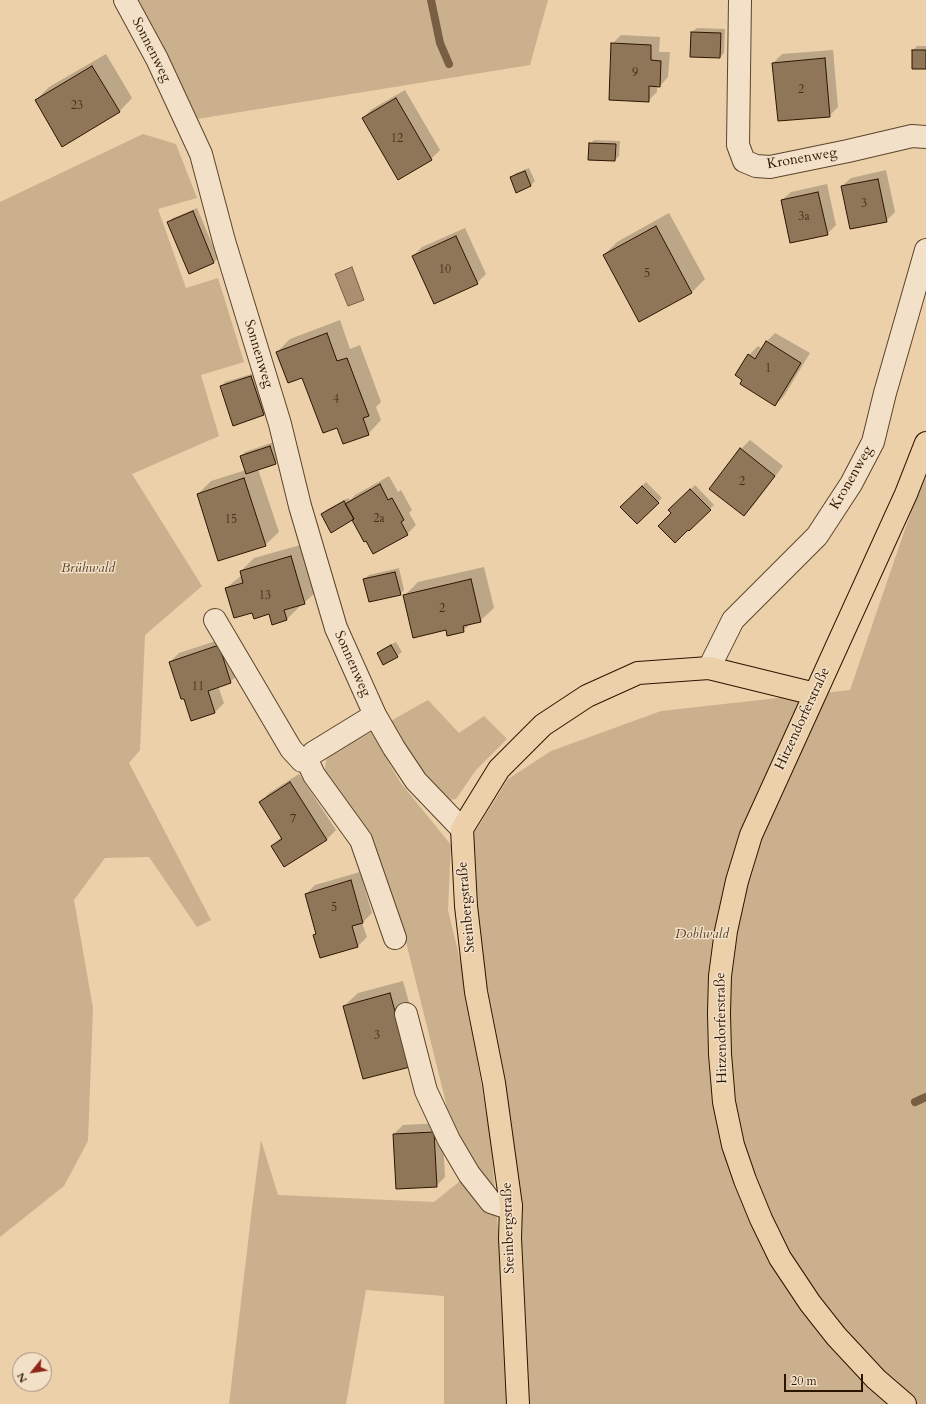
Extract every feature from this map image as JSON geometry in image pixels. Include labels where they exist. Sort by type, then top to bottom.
[{"type":"main road","name":"Hitzendorferstraße","points":[[905,1404],[876,1379],[836,1336],[810,1302],[780,1258],[761,1219],[733,1145],[724,1102],[720,1054],[719,1013],[720,976],[726,931],[737,881],[751,835],[906,494],[926,443]]},
{"type":"main road","points":[[462,829],[499,769],[543,725],[587,696],[638,673],[710,668],[815,694]]},
{"type":"main road","name":"Steinbergstraße","points":[[462,829],[466,906],[476,992],[494,1083],[511,1206],[510,1238],[518,1404]]},
{"type":"street","name":"Sonnenweg","points":[[125,0],[157,59],[200,154],[224,242],[280,424],[300,506],[334,622],[375,715],[394,748],[416,781],[462,829]]},
{"type":"street","name":"Kronenweg","points":[[740,0],[738,145],[744,161],[756,166],[770,167],[912,136],[926,138]]},
{"type":"street","name":"Kronenweg","points":[[710,668],[733,620],[816,536],[851,484],[873,442],[885,393],[926,250]]},
{"type":"street","points":[[214,620],[291,750],[302,760],[308,762],[310,770],[361,840],[395,938]]},
{"type":"street","name":"Sonnenweg","points":[[308,762],[313,753],[375,715]]},
{"type":"street","points":[[406,1014],[426,1091],[449,1140],[469,1174],[491,1202],[503,1206],[511,1206]]},
{"type":"green space","points":[[117,0],[548,0],[530,65],[191,120]]},
{"type":"green space","name":"Brühwald","points":[[143,134],[176,144],[197,198],[158,209],[186,288],[218,278],[244,362],[201,375],[219,436],[132,474],[202,586],[145,635],[140,750],[129,763],[211,920],[197,927],[149,857],[105,858],[74,900],[93,1008],[88,1141],[64,1186],[0,1237],[0,202]]},
{"type":"green space","name":"Doblwald","points":[[926,468],[926,1404],[525,1404],[480,972],[473,835],[508,779],[551,751],[661,711],[850,690]]},
{"type":"green space","points":[[428,700],[459,733],[484,716],[507,739],[476,770],[456,799],[444,801],[387,723]]},
{"type":"green space","points":[[371,732],[400,782],[451,845],[448,910],[462,968],[491,1142],[500,1254],[509,1404],[444,1404],[444,1296],[366,1290],[346,1404],[229,1404],[261,1140],[278,1195],[434,1202],[460,1181],[445,1099],[406,942],[374,841],[324,773],[327,756]]},
{"type":"shaded area","points":[[352,267],[364,300],[348,306],[335,274]]},
{"type":"building","points":[[691,32],[721,33],[720,58],[690,57]]},
{"type":"building","points":[[611,43],[651,45],[651,60],[661,61],[660,87],[649,86],[649,102],[609,100]]},
{"type":"building","points":[[912,50],[926,50],[926,69],[912,69]]},
{"type":"building","points":[[825,58],[830,117],[778,121],[772,63]]},
{"type":"building","points":[[92,66],[120,112],[62,147],[35,100]]},
{"type":"building","points":[[396,98],[432,160],[398,180],[362,118]]},
{"type":"building","points":[[589,143],[616,144],[615,161],[588,160]]},
{"type":"building","points":[[525,171],[531,186],[516,193],[510,177]]},
{"type":"building","points":[[878,179],[887,222],[850,229],[841,186]]},
{"type":"building","points":[[818,192],[828,235],[790,243],[781,200]]},
{"type":"building","points":[[193,211],[214,263],[189,274],[167,222]]},
{"type":"building","points":[[656,226],[692,293],[639,322],[603,255]]},
{"type":"building","points":[[456,236],[478,284],[434,304],[412,256]]},
{"type":"building","points":[[327,333],[337,361],[347,358],[369,416],[363,418],[369,435],[343,444],[337,428],[323,433],[302,378],[288,383],[276,352]]},
{"type":"building","points":[[766,341],[801,363],[775,406],[740,384],[742,380],[735,375],[748,354],[755,359]]},
{"type":"building","points":[[251,376],[264,415],[233,426],[220,386]]},
{"type":"building","points":[[270,446],[276,464],[246,474],[240,456]]},
{"type":"building","points":[[740,448],[775,476],[744,516],[709,489]]},
{"type":"building","points":[[244,478],[266,546],[218,561],[197,494]]},
{"type":"building","points":[[380,484],[388,500],[392,498],[404,520],[401,522],[408,535],[373,554],[366,541],[364,542],[352,520],[354,519],[345,504]]},
{"type":"building","points":[[642,486],[659,503],[637,524],[620,507]]},
{"type":"building","points":[[690,489],[711,510],[675,543],[658,526],[671,513],[668,510]]},
{"type":"building","points":[[344,501],[354,519],[331,533],[321,514]]},
{"type":"building","points":[[291,556],[305,604],[284,610],[287,620],[272,625],[269,614],[254,619],[252,613],[234,618],[225,588],[243,583],[240,571]]},
{"type":"building","points":[[395,572],[401,595],[369,602],[363,579]]},
{"type":"building","points":[[471,579],[481,622],[463,626],[464,632],[447,636],[446,630],[413,638],[403,595]]},
{"type":"building","points":[[219,645],[231,683],[208,691],[215,713],[191,721],[184,699],[181,699],[169,662]]},
{"type":"building","points":[[391,645],[398,657],[383,665],[377,653]]},
{"type":"building","points":[[290,782],[327,840],[284,867],[271,846],[282,839],[259,802]]},
{"type":"building","points":[[351,880],[363,923],[352,926],[358,947],[320,958],[313,935],[316,934],[305,894]]},
{"type":"building","points":[[390,993],[410,1067],[363,1079],[343,1006]]},
{"type":"building","points":[[434,1132],[437,1187],[396,1189],[393,1134]]},
{"type":"waterway","points":[[431,0],[440,43],[449,64]]},
{"type":"waterway","points":[[915,1102],[926,1097]]}]
